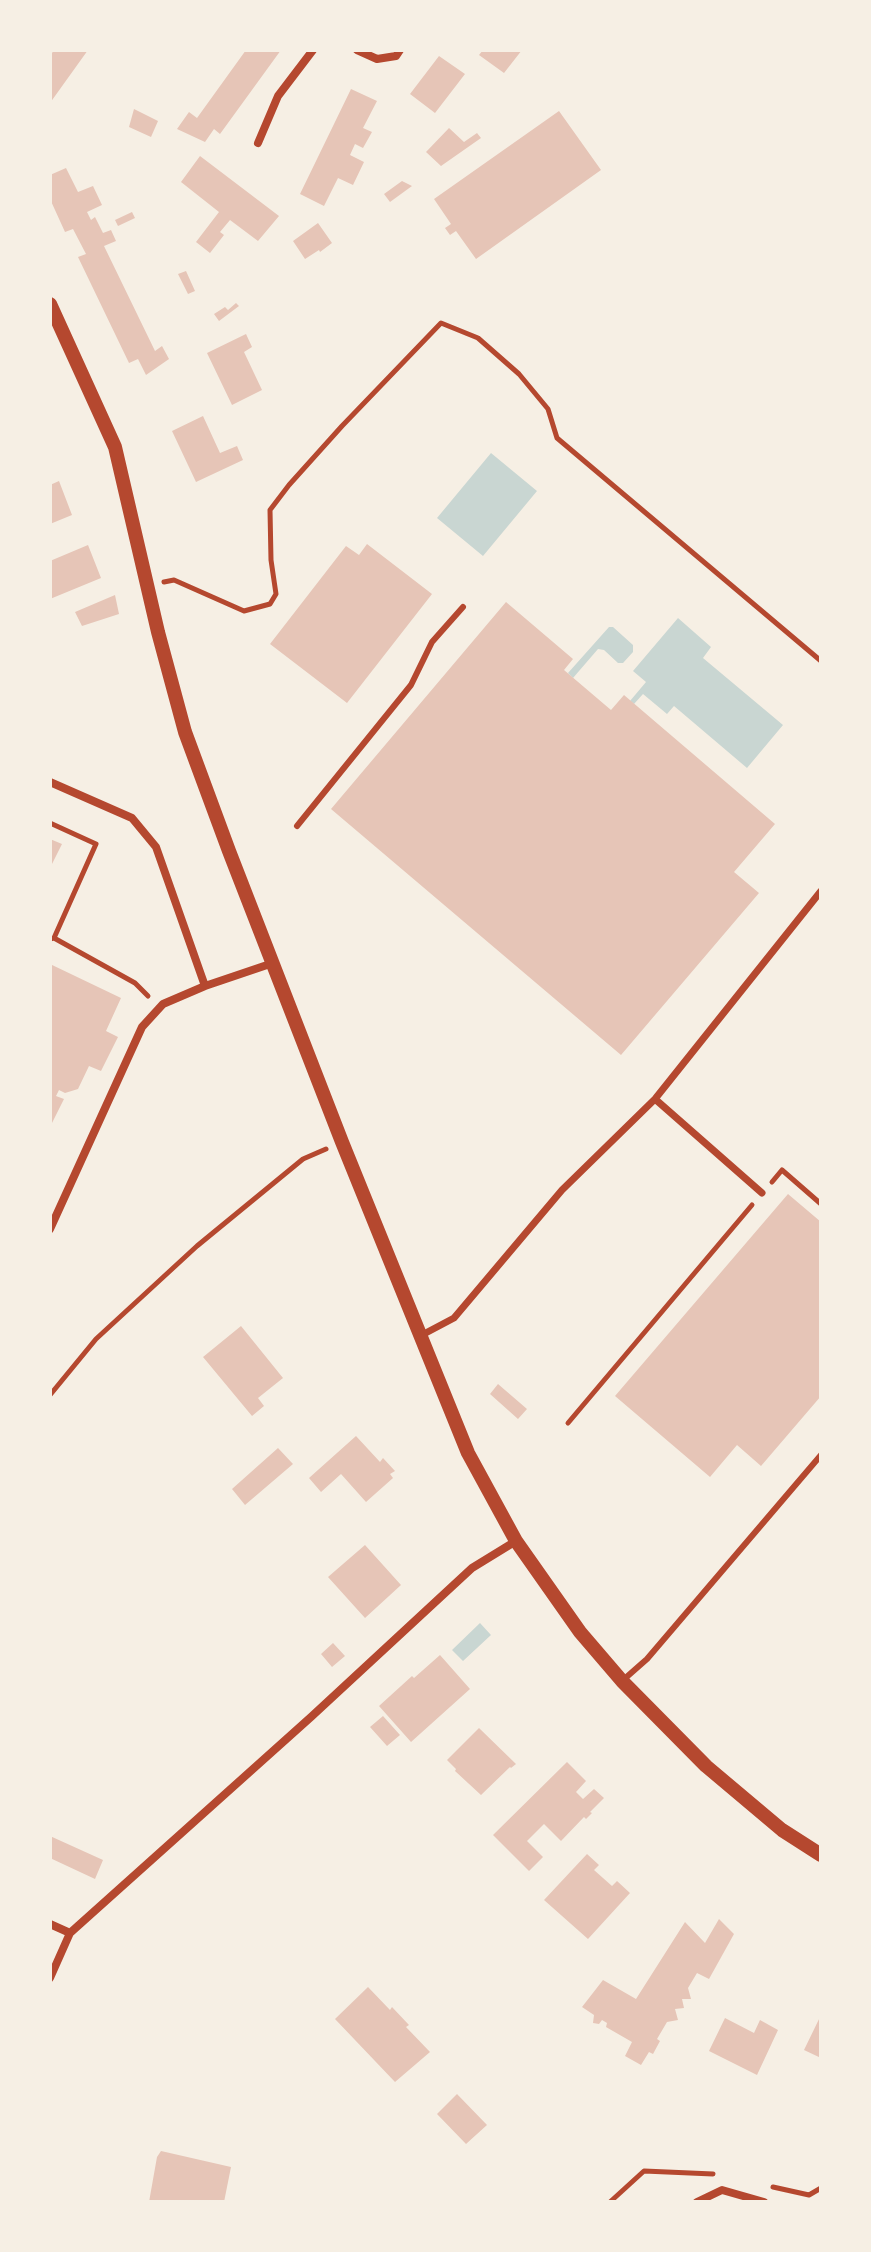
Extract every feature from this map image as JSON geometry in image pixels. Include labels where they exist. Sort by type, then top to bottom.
[{"type":"street","points":[[258,143],[278,96],[313,50]]},
{"type":"street","points":[[357,50],[377,59],[396,56],[400,50]]},
{"type":"street","points":[[50,304],[115,447],[185,732],[342,1142],[468,1453],[516,1541],[580,1632],[622,1681],[706,1766],[782,1830],[821,1855]]},
{"type":"street","points":[[50,782],[132,818],[156,847],[205,986]]},
{"type":"street","points":[[419,1337],[454,1318],[562,1190],[655,1099],[821,891]]},
{"type":"street","points":[[50,1229],[142,1027],[163,1004],[273,963]]},
{"type":"street","points":[[655,1099],[762,1193]]},
{"type":"street","points":[[50,1978],[70,1933],[472,1568],[516,1541]]},
{"type":"street","points":[[50,1924],[70,1933]]},
{"type":"street","points":[[697,2202],[722,2190],[764,2202]]},
{"type":"lane","points":[[297,826],[411,685],[432,642],[463,607]]},
{"type":"lane","points":[[622,1681],[647,1659],[821,1455]]},
{"type":"path","points":[[147,585],[174,580],[244,611],[270,604],[276,594],[271,560],[270,510],[321,449],[441,323],[478,338],[519,374],[548,409],[557,438],[821,661]]},
{"type":"path","points":[[50,823],[96,844],[52,939],[135,983],[147,996],[163,1004]]},
{"type":"path","points":[[50,1395],[96,1339],[197,1246],[303,1159],[342,1142]]},
{"type":"path","points":[[568,1423],[782,1170],[821,1204]]},
{"type":"shaded area","points":[[491,453],[537,491],[483,556],[437,518]]},
{"type":"shaded area","points":[[678,618],[711,647],[703,658],[783,725],[747,768],[674,706],[667,714],[643,694],[634,704],[630,701],[646,682],[633,671]]},
{"type":"shaded area","points":[[609,627],[633,645],[633,652],[623,663],[618,663],[604,650],[598,649],[573,678],[568,673]]},
{"type":"shaded area","points":[[480,1623],[491,1635],[463,1661],[452,1650]]},
{"type":"building","points":[[54,50],[88,50],[50,103],[50,56]]},
{"type":"building","points":[[246,50],[281,50],[220,134],[214,129],[205,142],[177,129],[189,112],[197,118]]},
{"type":"building","points":[[483,50],[522,50],[504,73],[479,55]]},
{"type":"building","points":[[439,56],[465,74],[435,113],[410,94]]},
{"type":"building","points":[[351,89],[377,101],[363,128],[372,132],[363,148],[355,144],[350,155],[364,162],[353,185],[338,178],[324,206],[300,194]]},
{"type":"building","points":[[134,109],[158,121],[151,137],[129,127]]},
{"type":"building","points":[[559,111],[601,170],[476,259],[456,231],[450,235],[445,228],[451,224],[434,199]]},
{"type":"building","points":[[449,128],[464,142],[477,133],[481,138],[441,166],[426,152]]},
{"type":"building","points":[[200,156],[279,216],[258,241],[230,220],[220,232],[224,235],[210,253],[196,242],[219,212],[181,182]]},
{"type":"building","points":[[66,168],[78,192],[93,186],[102,205],[87,212],[91,220],[95,217],[103,233],[111,230],[116,241],[104,246],[155,351],[162,346],[169,359],[146,375],[138,359],[129,363],[78,257],[86,254],[73,229],[65,232],[50,199],[50,175]]},
{"type":"building","points":[[402,181],[412,186],[390,202],[384,194]]},
{"type":"building","points":[[132,212],[135,218],[118,226],[115,220]]},
{"type":"building","points":[[318,223],[332,243],[305,259],[293,241]]},
{"type":"building","points":[[186,271],[195,291],[188,294],[178,274]]},
{"type":"building","points":[[236,303],[239,306],[219,321],[214,314],[225,307],[228,310]]},
{"type":"building","points":[[246,334],[252,347],[244,352],[262,390],[232,405],[207,353]]},
{"type":"building","points":[[203,416],[220,453],[237,446],[243,460],[196,482],[172,431]]},
{"type":"building","points":[[59,481],[72,515],[50,524],[50,485]]},
{"type":"building","points":[[367,544],[432,594],[347,703],[270,644],[346,546],[359,555]]},
{"type":"building","points":[[88,545],[101,578],[50,599],[50,561]]},
{"type":"building","points":[[115,595],[119,614],[82,626],[75,612]]},
{"type":"building","points":[[506,602],[573,659],[564,670],[611,710],[624,695],[775,824],[734,872],[759,893],[621,1055],[331,809]]},
{"type":"building","points":[[50,839],[62,844],[50,868]]},
{"type":"building","points":[[50,964],[121,998],[106,1031],[118,1037],[101,1071],[89,1066],[78,1089],[65,1093],[59,1090],[56,1096],[64,1099],[50,1127]]},
{"type":"building","points":[[788,1194],[821,1222],[821,1396],[761,1466],[737,1445],[710,1477],[615,1396]]},
{"type":"building","points":[[241,1326],[283,1378],[258,1398],[264,1406],[252,1416],[203,1357]]},
{"type":"building","points":[[498,1384],[527,1409],[518,1419],[490,1394]]},
{"type":"building","points":[[356,1436],[380,1462],[383,1458],[395,1471],[390,1474],[393,1478],[366,1502],[341,1474],[321,1492],[309,1478]]},
{"type":"building","points":[[278,1448],[293,1464],[245,1505],[232,1489]]},
{"type":"building","points":[[365,1545],[401,1585],[365,1618],[328,1577]]},
{"type":"building","points":[[333,1643],[345,1656],[332,1667],[321,1654]]},
{"type":"building","points":[[440,1655],[470,1689],[411,1742],[379,1706]]},
{"type":"building","points":[[383,1716],[400,1735],[387,1746],[370,1727]]},
{"type":"building","points":[[479,1728],[516,1764],[481,1795],[447,1760]]},
{"type":"building","points":[[567,1762],[586,1781],[576,1792],[583,1799],[594,1789],[604,1798],[561,1841],[544,1824],[527,1841],[543,1857],[529,1871],[493,1835]]},
{"type":"building","points":[[50,1836],[103,1860],[95,1879],[50,1858]]},
{"type":"building","points":[[587,1854],[599,1865],[594,1870],[612,1886],[617,1881],[630,1893],[588,1939],[544,1900]]},
{"type":"building","points":[[719,1919],[734,1934],[709,1979],[697,1973],[688,1988],[691,1999],[682,1999],[684,2008],[675,2009],[678,2020],[667,2022],[653,2054],[649,2052],[641,2065],[625,2056],[632,2042],[606,2027],[607,2023],[602,2020],[599,2024],[593,2023],[594,2015],[582,2007],[603,1980],[636,1999],[685,1922],[705,1943]]},
{"type":"building","points":[[368,1987],[390,2010],[392,2007],[430,2052],[395,2082],[335,2019]]},
{"type":"building","points":[[821,2015],[821,2058],[804,2050]]},
{"type":"building","points":[[725,2018],[754,2033],[760,2020],[778,2030],[757,2075],[709,2051]]},
{"type":"building","points":[[457,2094],[487,2125],[466,2144],[437,2114]]},
{"type":"building","points":[[161,2151],[231,2167],[224,2202],[149,2202],[157,2157]]}]
